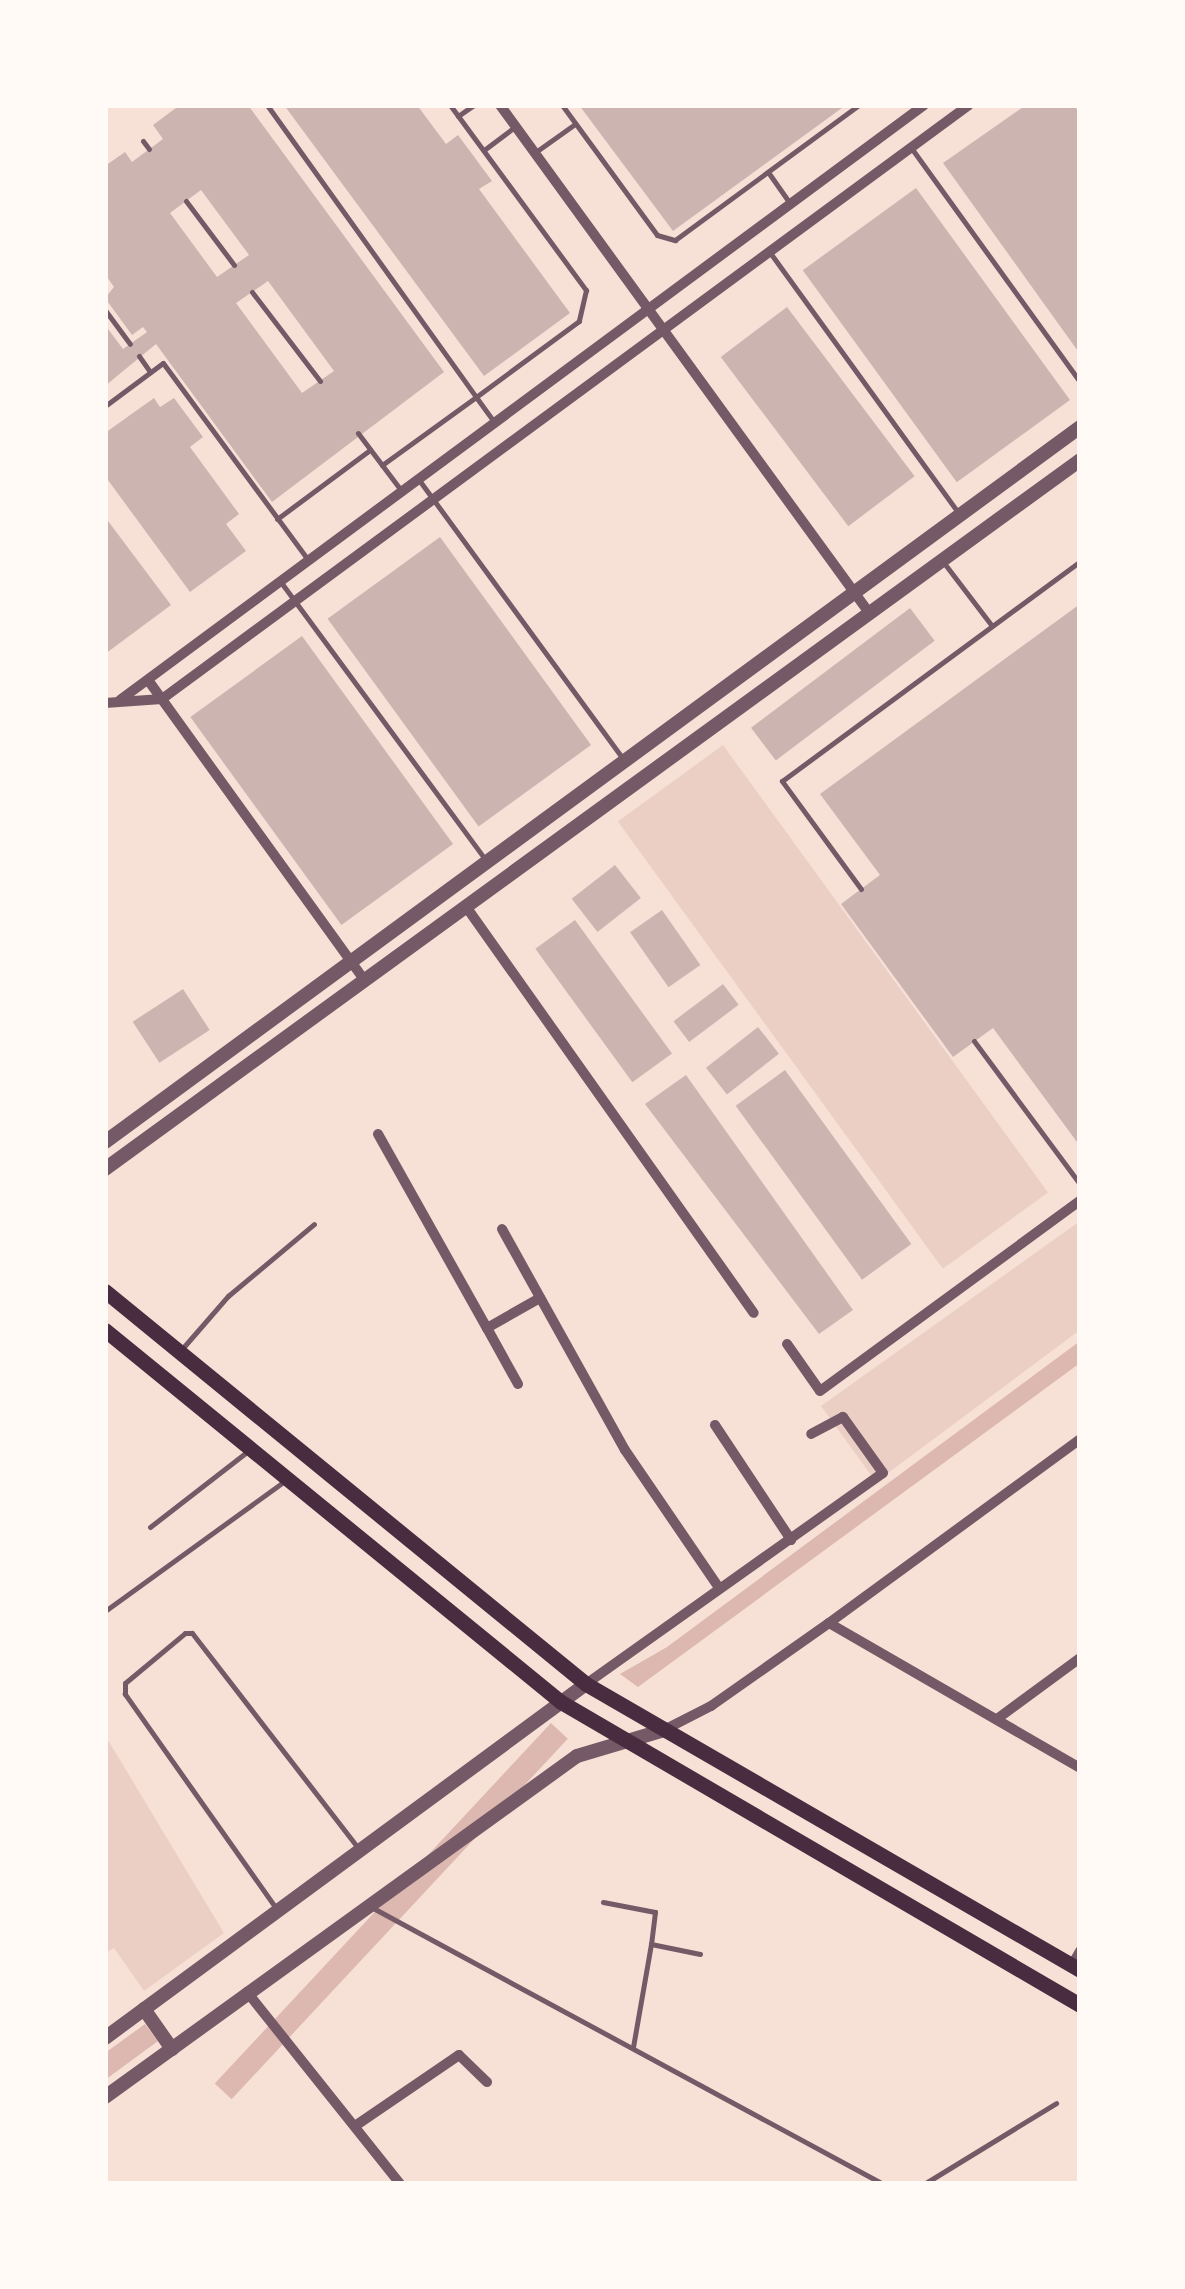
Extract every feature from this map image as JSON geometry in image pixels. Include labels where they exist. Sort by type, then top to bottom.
[{"type":"main road","points":[[105,1291],[586,1684],[1077,1962],[1056,1991]]},
{"type":"main road","points":[[105,1330],[561,1702],[1080,2005]]},
{"type":"street","points":[[500,105],[870,614]]},
{"type":"street","points":[[120,700],[924,105]]},
{"type":"street","points":[[105,702],[162,699],[969,105]]},
{"type":"street","points":[[105,1142],[348,960],[1080,427]]},
{"type":"street","points":[[105,1170],[1080,460]]},
{"type":"street","points":[[148,680],[364,980]]},
{"type":"street","points":[[486,860],[502,882]]},
{"type":"street","points":[[467,908],[754,1312]]},
{"type":"street","points":[[281,1011],[297,1029]]},
{"type":"street","points":[[378,1134],[518,1384]]},
{"type":"street","points":[[787,1344],[820,1392],[1080,1201]]},
{"type":"street","points":[[502,1229],[625,1450],[720,1588]]},
{"type":"street","points":[[487,1328],[540,1298]]},
{"type":"street","points":[[105,2038],[148,2015],[278,1912],[561,1702],[883,1473],[843,1418],[811,1434]]},
{"type":"street","points":[[715,1425],[791,1540]]},
{"type":"street","points":[[105,2097],[167,2043],[247,1992],[577,1756],[664,1730],[711,1706],[1080,1439]]},
{"type":"street","points":[[829,1624],[1080,1768]]},
{"type":"street","points":[[997,1719],[1080,1658]]},
{"type":"street","points":[[247,1992],[400,2184]]},
{"type":"street","points":[[148,2015],[167,2043]]},
{"type":"street","points":[[355,2126],[459,2054],[488,2082]]},
{"type":"lane","points":[[267,105],[496,424]]},
{"type":"lane","points":[[382,464],[579,321],[586,290],[450,105]]},
{"type":"lane","points":[[458,116],[474,105]]},
{"type":"lane","points":[[562,105],[657,235],[675,240],[859,105]]},
{"type":"lane","points":[[534,152],[575,124]]},
{"type":"lane","points":[[484,150],[516,127]]},
{"type":"lane","points":[[143,141],[149,150]]},
{"type":"lane","points":[[911,148],[1080,382]]},
{"type":"lane","points":[[768,172],[790,204]]},
{"type":"lane","points":[[186,200],[234,266]]},
{"type":"lane","points":[[770,253],[960,514]]},
{"type":"lane","points":[[252,292],[320,381]]},
{"type":"lane","points":[[105,310],[130,344]]},
{"type":"lane","points":[[139,356],[150,372]]},
{"type":"lane","points":[[105,406],[163,364],[308,560]]},
{"type":"lane","points":[[358,434],[402,492]]},
{"type":"lane","points":[[277,518],[370,450]]},
{"type":"lane","points":[[419,480],[623,759]]},
{"type":"lane","points":[[942,561],[992,626]]},
{"type":"lane","points":[[861,889],[782,781],[1080,561]]},
{"type":"lane","points":[[280,580],[486,860]]},
{"type":"lane","points":[[974,1041],[1080,1184]]},
{"type":"lane","points":[[179,1352],[228,1296],[314,1224]]},
{"type":"lane","points":[[150,1528],[250,1450]]},
{"type":"lane","points":[[105,1611],[285,1480]]},
{"type":"lane","points":[[278,1912],[125,1694],[124,1682],[186,1633],[192,1633],[360,1851]]},
{"type":"lane","points":[[604,1902],[655,1912],[633,2047]]},
{"type":"lane","points":[[366,1904],[883,2184]]},
{"type":"lane","points":[[651,1944],[700,1954]]},
{"type":"lane","points":[[924,2184],[1056,2103]]},
{"type":"shaded area","points":[[723,745],[1048,1192],[943,1269],[618,821]]},
{"type":"shaded area","points":[[1080,1221],[1080,1330],[876,1482],[821,1406]]},
{"type":"shaded area","points":[[1080,1341],[1080,1363],[638,1687],[620,1674],[667,1647]]},
{"type":"shaded area","points":[[551,1723],[568,1739],[232,2099],[215,2084]]},
{"type":"shaded area","points":[[105,1735],[224,1933],[144,1991],[114,1948],[105,1953]]},
{"type":"shaded area","points":[[145,2024],[158,2041],[105,2080],[105,2053]]},
{"type":"building","points":[[180,105],[248,105],[444,372],[272,502],[156,344],[105,386],[105,325],[123,349],[147,332],[143,327],[132,335],[105,298],[114,287],[105,274],[105,166],[125,152],[132,162],[163,139],[153,125]],"holes":[[[201,190],[249,255],[217,277],[170,213]],[[268,281],[334,371],[302,393],[236,303]]]},
{"type":"building","points":[[284,105],[417,105],[446,144],[458,135],[492,181],[479,189],[570,313],[484,376]]},
{"type":"building","points":[[579,105],[846,105],[673,231]]},
{"type":"building","points":[[1026,105],[1074,105],[1080,114],[1080,354],[943,163]]},
{"type":"building","points":[[916,188],[1070,400],[957,482],[803,270]]},
{"type":"building","points":[[787,307],[915,476],[848,526],[721,357]]},
{"type":"building","points":[[154,398],[160,407],[174,398],[203,437],[190,447],[239,514],[226,524],[246,551],[190,592],[105,476],[105,433]]},
{"type":"building","points":[[105,517],[171,605],[105,654]]},
{"type":"building","points":[[440,537],[591,745],[479,827],[328,619]]},
{"type":"building","points":[[1080,604],[1077,1142],[993,1028],[953,1057],[841,904],[880,875],[820,794]]},
{"type":"building","points":[[910,608],[935,641],[776,761],[751,728]]},
{"type":"building","points":[[302,636],[453,844],[341,925],[190,717]]},
{"type":"building","points":[[615,865],[641,898],[598,932],[572,899]]},
{"type":"building","points":[[662,910],[700,965],[668,987],[630,932]]},
{"type":"building","points":[[575,920],[672,1053],[632,1082],[535,949]]},
{"type":"building","points":[[723,984],[739,1005],[689,1042],[673,1021]]},
{"type":"building","points":[[183,989],[210,1030],[159,1063],[133,1022]]},
{"type":"building","points":[[758,1027],[779,1054],[727,1094],[706,1068]]},
{"type":"building","points":[[785,1070],[911,1244],[862,1280],[736,1106]]},
{"type":"building","points":[[686,1075],[853,1310],[819,1334],[645,1104]]}]
